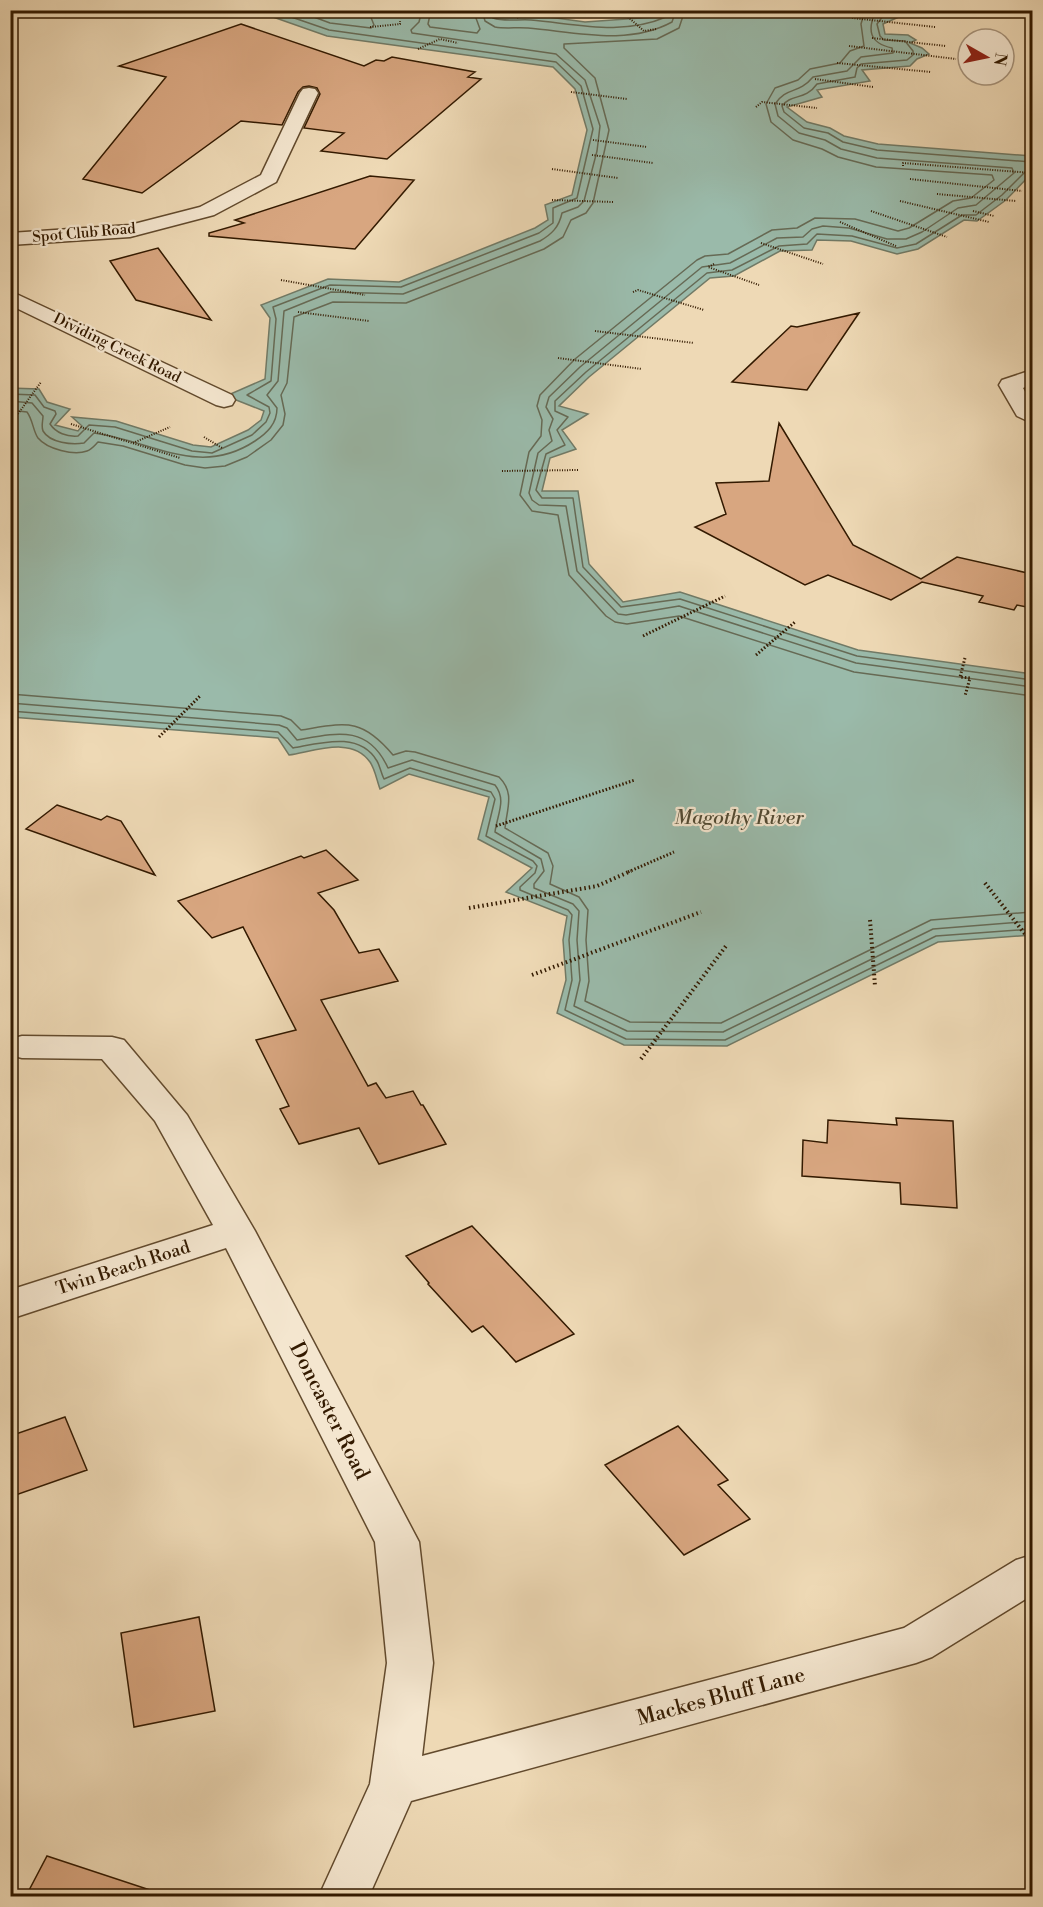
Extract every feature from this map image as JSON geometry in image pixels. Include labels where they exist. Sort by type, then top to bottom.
[{"type":"street","name":"Spot Club Road","points":[[10,239],[130,231],[207,211],[269,178],[309,93]]},
{"type":"street","name":"Dividing Creek Road","points":[[10,297],[224,399]]},
{"type":"street","points":[[1032,377],[1010,385],[1025,411],[1032,416]]},
{"type":"street","name":"Doncaster Road","points":[[22,1047],[112,1048],[169,1115],[236,1231],[397,1542],[410,1663],[394,1784],[344,1896]]},
{"type":"street","name":"Twin Beach Road","points":[[10,1305],[236,1231]]},
{"type":"street","name":"Mackes Bluff Lane","points":[[394,1784],[916,1644],[1032,1573]]},
{"type":"path","points":[[288,16],[312,10]]},
{"type":"path","points":[[317,10],[323,13]]},
{"type":"path","points":[[517,18],[522,13]]},
{"type":"path","points":[[628,17],[644,31],[656,29]]},
{"type":"path","points":[[852,18],[935,27]]},
{"type":"path","points":[[370,27],[400,24],[400,21]]},
{"type":"path","points":[[872,38],[946,46]]},
{"type":"path","points":[[418,49],[440,39],[458,43]]},
{"type":"path","points":[[849,46],[956,59]]},
{"type":"path","points":[[837,63],[930,72]]},
{"type":"path","points":[[815,79],[873,87]]},
{"type":"path","points":[[571,92],[627,99]]},
{"type":"path","points":[[756,107],[762,102],[817,108]]},
{"type":"path","points":[[593,140],[647,147]]},
{"type":"path","points":[[592,154],[653,163]]},
{"type":"path","points":[[903,166],[903,163],[1032,173]]},
{"type":"path","points":[[552,169],[618,178]]},
{"type":"path","points":[[910,179],[1022,191]]},
{"type":"path","points":[[937,194],[1016,201]]},
{"type":"path","points":[[552,200],[613,202]]},
{"type":"path","points":[[900,201],[989,222]]},
{"type":"path","points":[[973,211],[993,216]]},
{"type":"path","points":[[870,212],[947,237]]},
{"type":"path","points":[[840,222],[896,246]]},
{"type":"path","points":[[761,243],[823,264]]},
{"type":"path","points":[[714,264],[708,267],[759,285]]},
{"type":"path","points":[[281,280],[366,295]]},
{"type":"path","points":[[633,292],[638,290],[704,310]]},
{"type":"path","points":[[298,312],[369,321]]},
{"type":"path","points":[[595,331],[694,343]]},
{"type":"path","points":[[558,358],[642,369]]},
{"type":"path","points":[[15,418],[41,382]]},
{"type":"path","points":[[71,424],[180,458]]},
{"type":"path","points":[[132,443],[170,427]]},
{"type":"path","points":[[204,437],[222,448]]},
{"type":"path","points":[[502,471],[579,470]]},
{"type":"path","points":[[643,636],[725,596]]},
{"type":"path","points":[[756,655],[795,622]]},
{"type":"path","points":[[964,658],[960,677],[970,678],[965,696]]},
{"type":"path","points":[[159,737],[201,695]]},
{"type":"path","points":[[496,826],[635,780]]},
{"type":"path","points":[[469,908],[597,886],[674,852]]},
{"type":"path","points":[[985,883],[1032,943]]},
{"type":"path","points":[[532,975],[701,912]]},
{"type":"path","points":[[870,920],[875,986]]},
{"type":"path","points":[[641,1059],[726,946]]},
{"type":"water","name":"Magothy River","points":[[372,10],[407,16],[408,11],[481,10],[507,15],[527,14],[585,22],[654,17],[668,10],[883,10],[901,16],[883,24],[885,34],[908,35],[916,40],[910,43],[929,54],[917,59],[910,66],[862,70],[870,81],[817,90],[822,97],[787,107],[807,122],[830,128],[844,136],[878,144],[1032,156],[1032,173],[1006,200],[977,221],[964,220],[918,249],[897,254],[851,241],[817,240],[812,250],[780,251],[734,276],[710,278],[589,377],[559,406],[588,414],[562,430],[576,449],[550,458],[542,491],[578,491],[589,564],[623,602],[680,592],[858,650],[1032,674],[1032,935],[938,942],[727,1046],[624,1045],[557,1013],[566,980],[563,940],[567,916],[506,892],[532,868],[478,839],[489,797],[409,774],[380,789],[370,762],[353,749],[343,747],[289,755],[278,738],[11,717],[10,388],[39,389],[47,402],[70,409],[55,425],[78,431],[82,426],[72,417],[116,421],[193,445],[211,447],[248,430],[261,420],[264,411],[226,396],[265,379],[270,318],[261,305],[328,279],[399,282],[535,228],[548,220],[545,205],[572,195],[587,130],[575,89],[553,67],[327,36],[273,17],[245,11]]},
{"type":"building","points":[[241,24],[364,66],[376,60],[384,61],[392,57],[475,72],[468,77],[481,79],[387,159],[321,151],[344,133],[304,128],[320,94],[317,88],[309,86],[303,87],[298,92],[282,125],[241,121],[142,193],[83,179],[166,77],[119,66]]},
{"type":"building","points":[[370,176],[414,180],[355,249],[209,236],[209,233],[244,223],[235,220]]},
{"type":"building","points":[[158,248],[211,320],[136,300],[110,261]]},
{"type":"building","points":[[859,313],[807,390],[732,382],[791,326],[797,327]]},
{"type":"building","points":[[779,423],[853,545],[921,579],[957,557],[1032,574],[1032,608],[1017,605],[1014,610],[979,602],[983,596],[922,582],[891,600],[828,575],[805,585],[695,527],[726,514],[716,483],[769,481]]},
{"type":"building","points":[[57,805],[101,820],[107,816],[121,821],[155,875],[26,829]]},
{"type":"building","points":[[326,850],[358,880],[318,893],[334,910],[359,953],[379,949],[398,981],[321,1000],[368,1086],[376,1083],[386,1098],[413,1091],[446,1144],[379,1164],[359,1128],[299,1144],[280,1109],[289,1106],[256,1040],[296,1030],[243,927],[212,938],[178,901],[301,856],[304,858]]},
{"type":"building","points":[[896,1118],[953,1121],[957,1208],[901,1204],[900,1183],[802,1176],[803,1140],[827,1143],[828,1120],[897,1125]]},
{"type":"building","points":[[472,1226],[574,1334],[516,1362],[483,1326],[472,1332],[406,1256]]},
{"type":"building","points":[[65,1417],[87,1470],[10,1497],[10,1436]]},
{"type":"building","points":[[678,1426],[728,1480],[718,1485],[750,1519],[684,1555],[605,1465]]},
{"type":"building","points":[[199,1617],[215,1711],[134,1727],[121,1633]]},
{"type":"building","points":[[47,1856],[150,1890],[148,1896],[26,1896]]}]
